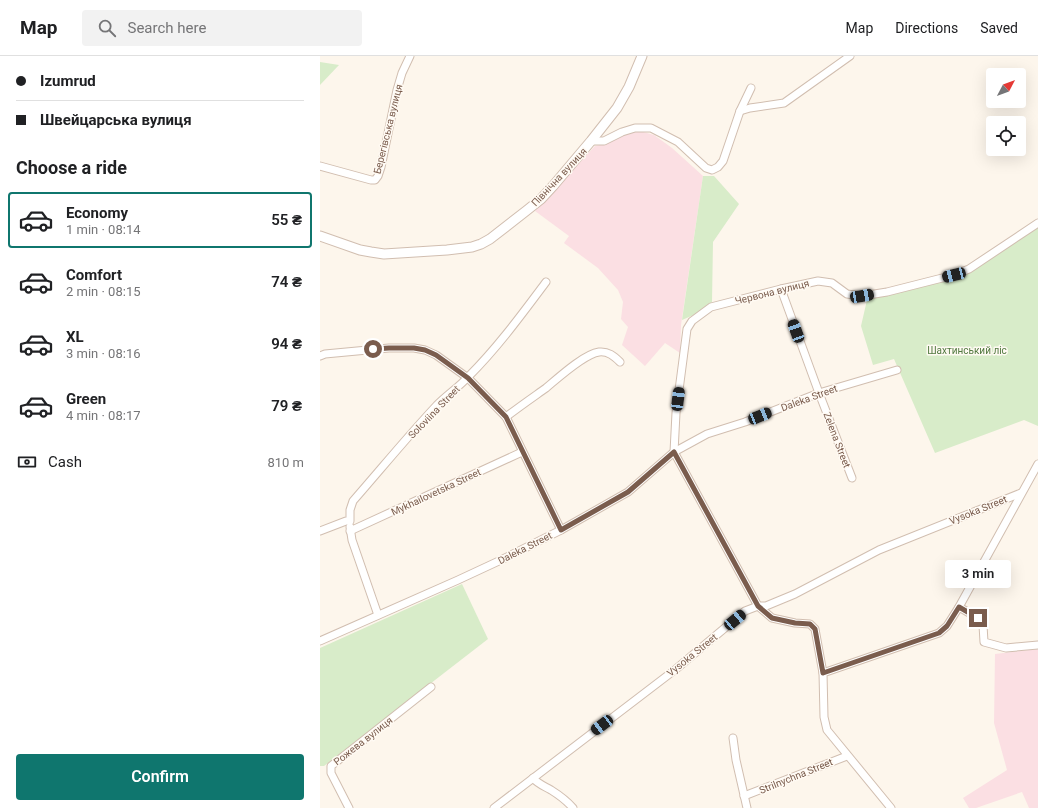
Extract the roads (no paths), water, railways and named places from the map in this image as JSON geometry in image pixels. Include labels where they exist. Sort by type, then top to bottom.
[{"type":"street","name":"Берегівська вулиця","points":[[320,166],[375,180],[381,167],[397,90],[402,73],[410,56]]},
{"type":"street","name":"Північна вулиця","points":[[320,236],[366,251],[384,254],[472,247],[490,239],[541,199],[591,141],[617,108],[629,87],[642,56]]},
{"type":"street","points":[[740,111],[784,103],[850,56]]},
{"type":"street","points":[[591,141],[604,140],[635,128],[651,128],[678,142],[706,168],[712,170],[718,167],[723,161],[740,111],[751,88]]},
{"type":"street","name":"Червона вулиця","points":[[674,452],[676,413],[687,329],[692,321],[711,307],[818,281],[832,283],[846,294],[862,296],[887,292],[954,275],[969,269],[1038,222]]},
{"type":"street","name":"Soloviina Street","points":[[378,615],[350,531],[350,510],[353,502],[438,404],[468,378],[511,329],[546,282]]},
{"type":"street","name":"Zelena Street","points":[[781,289],[852,478]]},
{"type":"street","points":[[320,356],[325,354],[389,348],[419,349],[436,355],[468,378],[506,417],[561,530]]},
{"type":"street","points":[[506,417],[589,355],[598,352],[607,352],[620,362]]},
{"type":"street","name":"Daleka Street","points":[[320,641],[458,580],[561,530],[628,492],[674,452],[707,434],[745,422],[819,392],[897,370]]},
{"type":"street","name":"Mykhailovetska Street","points":[[350,531],[522,452]]},
{"type":"street","points":[[674,452],[758,606]]},
{"type":"street","points":[[823,673],[939,633],[947,626],[1038,464]]},
{"type":"street","name":"Vysoka Street","points":[[494,808],[676,669],[745,611],[758,606],[766,606],[795,594],[879,550],[1022,493]]},
{"type":"street","points":[[320,531],[346,521],[350,521]]},
{"type":"street","name":"Strilnychna Street","points":[[758,606],[772,618],[795,623],[810,624],[815,629],[823,673],[824,717],[827,730],[890,808]]},
{"type":"street","points":[[959,607],[978,618],[982,626],[984,642],[1006,648],[1038,644]]},
{"type":"street","name":"Рожева вулиця","points":[[349,808],[331,773],[332,766],[431,687]]},
{"type":"street","points":[[734,738],[736,760],[747,808]]},
{"type":"street","name":"Strilnychna Street","points":[[744,796],[848,756]]},
{"type":"street","points":[[533,778],[536,782],[553,791],[568,802],[573,808]]},
{"type":"park label","name":"Шахтинський ліс","points":[[967,350]]}]
